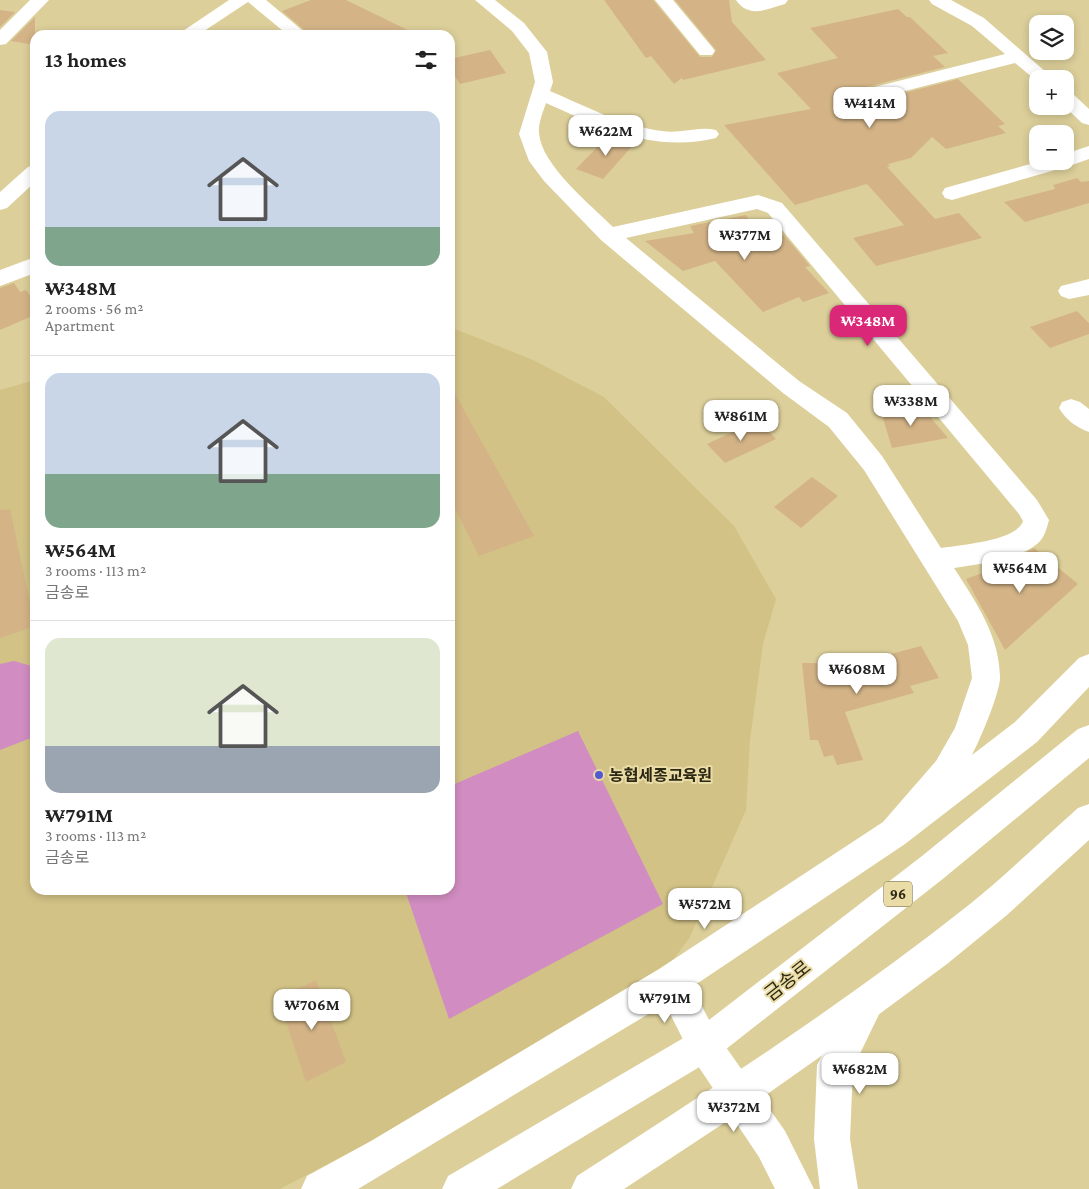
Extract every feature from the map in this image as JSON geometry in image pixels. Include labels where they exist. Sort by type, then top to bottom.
[{"type":"street","points":[[0,40],[40,0]]},
{"type":"street","points":[[194,30],[241,0]]},
{"type":"street","points":[[256,0],[293,30]]},
{"type":"street","points":[[484,0],[518,27],[538,52],[544,82],[529,134],[539,161],[552,177],[609,235],[791,386],[838,420],[873,463],[933,561],[969,615],[982,645],[986,678],[968,733],[947,771],[894,833]]},
{"type":"street","points":[[664,0],[706,52]]},
{"type":"street","points":[[745,0],[753,7],[779,0]]},
{"type":"street","points":[[938,0],[978,22],[1017,57],[1035,70]]},
{"type":"street","points":[[858,97],[1017,57]]},
{"type":"street","points":[[540,93],[618,126],[654,136],[692,138],[709,134]]},
{"type":"street","points":[[1074,105],[1089,118]]},
{"type":"street","points":[[1074,157],[1089,152]]},
{"type":"street","points":[[952,193],[1032,170]]},
{"type":"street","points":[[0,203],[30,176]]},
{"type":"street","points":[[609,235],[758,202],[775,208],[1028,507],[1036,520],[1034,530],[1025,539],[1007,546],[933,561]]},
{"type":"street","points":[[0,279],[30,266]]},
{"type":"street","points":[[320,1189],[384,1154],[671,981],[894,833],[1026,732],[1089,667]]},
{"type":"street","name":"금송로","points":[[461,1189],[704,1045],[933,866],[1089,739]]},
{"type":"street","points":[[590,1189],[738,1094],[870,999],[982,914],[1089,819]]},
{"type":"street","points":[[671,981],[704,1045],[772,1144],[795,1189]]},
{"type":"street","points":[[839,1189],[832,1139],[835,1065],[870,999]]},
{"type":"shaded area","name":"농협세종교육원","points":[[455,329],[533,360],[604,397],[734,526],[776,599],[763,644],[750,740],[746,810],[690,937],[670,964],[377,1138],[280,1189],[0,1189],[0,390],[30,381],[30,895],[455,895]]},
{"type":"shaded area","points":[[14,661],[30,666],[30,738],[0,750],[0,664]]},
{"type":"shaded area","points":[[578,731],[663,904],[449,1019],[407,895],[455,895],[455,784]]},
{"type":"building","points":[[311,0],[346,0],[408,30],[304,30],[282,11]]},
{"type":"building","points":[[604,0],[653,0],[700,57],[712,57],[716,50],[675,0],[729,0],[732,22],[766,60],[683,80],[682,78],[674,84],[651,56],[646,58]]},
{"type":"building","points":[[898,9],[907,17],[910,17],[948,53],[933,56],[945,67],[851,91],[847,96],[849,102],[858,105],[958,79],[1005,124],[998,126],[1006,133],[946,149],[932,137],[911,158],[888,164],[890,166],[887,167],[935,219],[959,213],[982,238],[876,266],[853,238],[904,225],[867,184],[795,205],[724,125],[811,109],[777,73],[838,58],[810,28]]},
{"type":"building","points":[[0,10],[15,12],[0,27]]},
{"type":"building","points":[[35,17],[35,30],[30,30],[30,44],[11,41]]},
{"type":"building","points":[[490,50],[506,73],[460,84],[455,76],[455,58]]},
{"type":"building","points":[[610,134],[635,143],[603,179],[576,169]]},
{"type":"building","points":[[1077,178],[1081,182],[1089,181],[1089,203],[1025,222],[1004,202],[1055,189],[1053,185]]},
{"type":"building","points":[[746,215],[762,242],[784,235],[810,266],[805,267],[829,293],[803,302],[799,297],[763,312],[715,261],[683,271],[645,241],[694,233],[690,226]]},
{"type":"building","points":[[14,283],[20,292],[26,290],[30,295],[30,317],[0,330],[0,288]]},
{"type":"building","points":[[1077,311],[1089,323],[1089,334],[1050,348],[1030,327]]},
{"type":"building","points":[[455,394],[534,536],[479,556],[455,509]]},
{"type":"building","points":[[920,405],[948,438],[892,448],[882,415]]},
{"type":"building","points":[[758,420],[776,439],[725,463],[707,444]]},
{"type":"building","points":[[812,477],[838,496],[801,528],[774,507]]},
{"type":"building","points":[[10,509],[30,603],[30,628],[0,638],[0,510]]},
{"type":"building","points":[[1034,548],[1078,584],[1005,650],[966,579],[1004,565]]},
{"type":"building","points":[[921,646],[939,678],[910,686],[914,693],[845,712],[863,760],[837,765],[833,755],[824,757],[818,740],[810,740],[802,663],[826,663],[827,671]]},
{"type":"building","points":[[316,980],[346,1062],[306,1082],[278,998]]},
{"type":"place","name":"농협세종교육원","points":[[599,775]]}]
